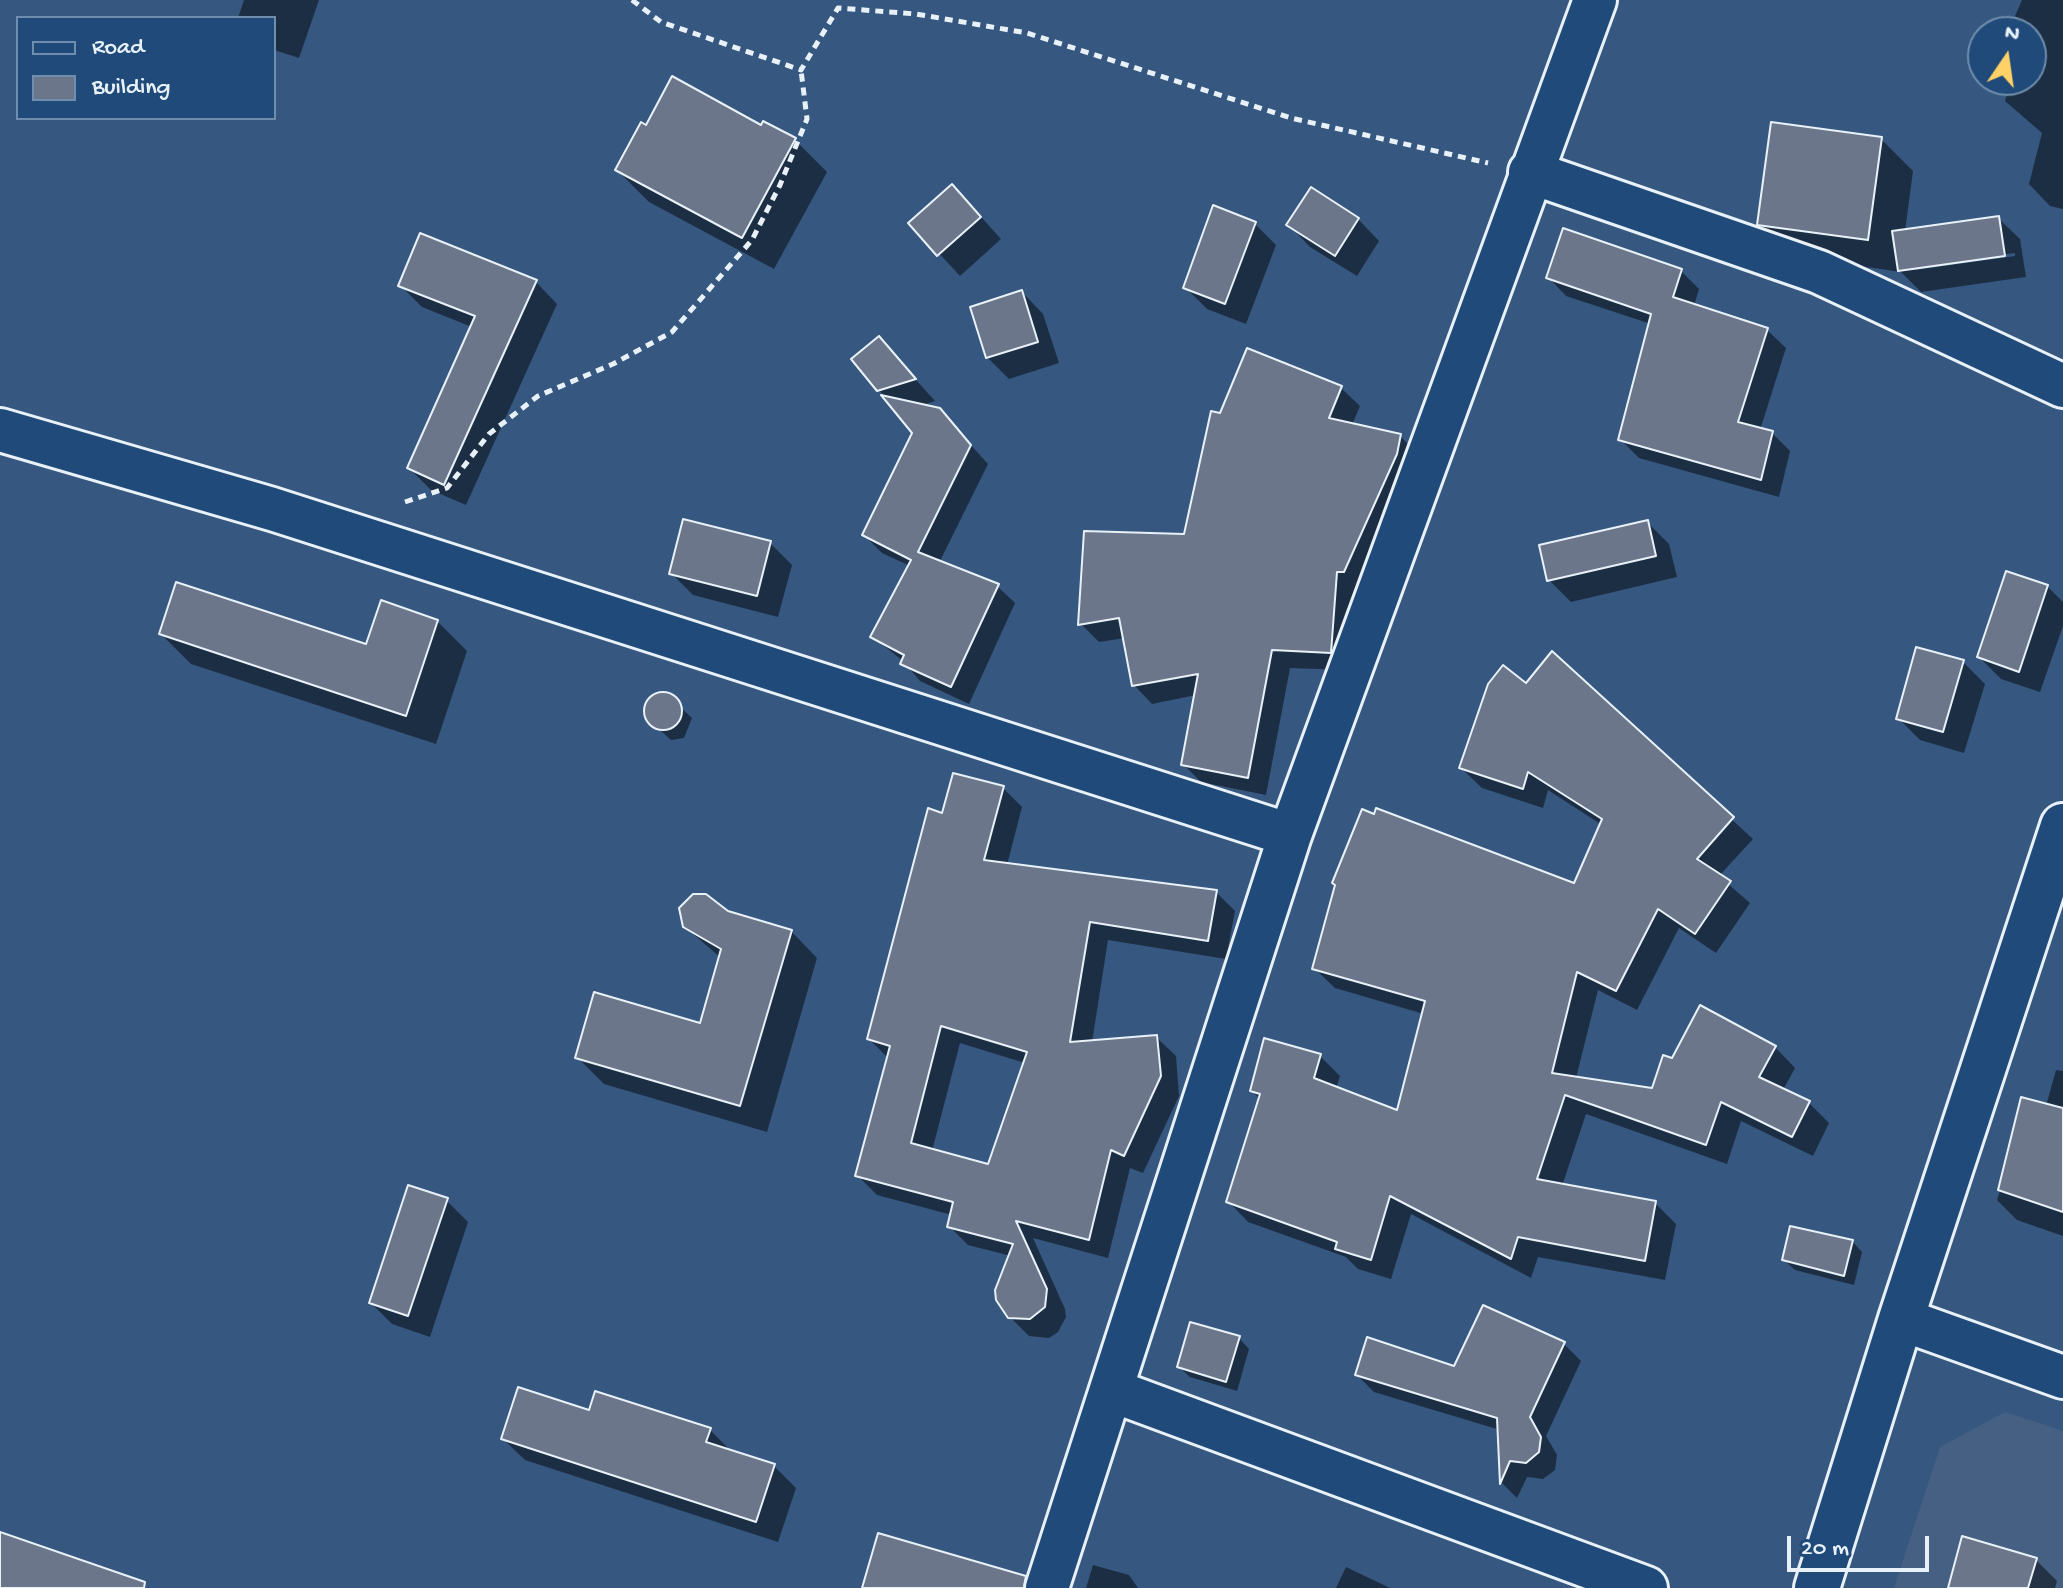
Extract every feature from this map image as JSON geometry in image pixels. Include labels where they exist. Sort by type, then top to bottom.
[{"type":"main road","points":[[1817,1588],[1901,1319],[2063,826]]},
{"type":"street","points":[[1047,1588],[1290,835],[1595,0]]},
{"type":"street","points":[[1530,172],[1819,272],[2063,386]]},
{"type":"street","points":[[0,430],[272,509],[1290,835]]},
{"type":"street","points":[[1901,1319],[2063,1377]]},
{"type":"street","points":[[1111,1390],[1646,1588]]},
{"type":"path","points":[[632,0],[661,22],[801,70]]},
{"type":"path","points":[[391,504],[428,496],[447,488],[489,434],[538,396],[613,364],[672,332],[752,240],[780,185],[807,119],[801,70],[838,8],[916,14],[1027,33],[1291,118],[1530,172]]},
{"type":"shaded area","points":[[2005,1412],[2063,1431],[2063,1588],[1894,1588],[1940,1447]]},
{"type":"building","points":[[672,76],[761,125],[763,121],[796,138],[742,238],[615,170],[641,122],[646,125]]},
{"type":"building","points":[[1771,122],[1882,137],[1868,240],[1757,225]]},
{"type":"building","points":[[952,184],[981,217],[937,256],[908,223]]},
{"type":"building","points":[[1311,187],[1359,218],[1335,256],[1286,225]]},
{"type":"building","points":[[1213,205],[1256,222],[1225,304],[1183,288]]},
{"type":"building","points":[[1999,216],[2005,256],[1898,271],[1892,231]]},
{"type":"building","points":[[1563,228],[1682,269],[1673,297],[1768,328],[1738,422],[1773,431],[1761,480],[1618,440],[1651,314],[1546,278]]},
{"type":"building","points":[[420,233],[537,280],[444,485],[407,468],[475,316],[398,286]]},
{"type":"building","points":[[1022,290],[1038,342],[986,358],[970,307]]},
{"type":"building","points":[[879,336],[916,379],[877,391],[851,359]]},
{"type":"building","points":[[1247,348],[1342,386],[1329,418],[1401,434],[1397,454],[1344,572],[1337,572],[1331,653],[1272,650],[1248,778],[1181,765],[1198,674],[1132,686],[1119,618],[1078,625],[1084,531],[1184,534],[1211,411],[1220,413]]},
{"type":"building","points":[[881,395],[940,408],[971,445],[918,552],[999,584],[951,687],[900,664],[904,655],[870,637],[911,560],[862,535],[912,433]]},
{"type":"building","points":[[683,519],[771,541],[757,596],[669,574]]},
{"type":"building","points":[[1648,520],[1656,556],[1547,581],[1539,545]]},
{"type":"building","points":[[2006,571],[2048,585],[2019,672],[1977,657]]},
{"type":"building","points":[[176,582],[366,644],[381,600],[438,620],[406,716],[159,634]]},
{"type":"building","points":[[1916,647],[1964,660],[1943,732],[1896,719]]},
{"type":"building","points":[[1552,651],[1734,817],[1697,859],[1731,881],[1695,934],[1658,909],[1616,991],[1577,972],[1552,1073],[1652,1088],[1663,1055],[1672,1058],[1700,1005],[1776,1046],[1759,1077],[1810,1101],[1792,1137],[1721,1102],[1706,1145],[1565,1095],[1537,1179],[1656,1201],[1645,1261],[1518,1237],[1511,1259],[1390,1196],[1371,1260],[1335,1249],[1337,1242],[1226,1202],[1260,1094],[1250,1091],[1264,1038],[1321,1054],[1314,1078],[1397,1110],[1425,1001],[1312,969],[1335,885],[1332,883],[1362,809],[1374,814],[1376,808],[1574,883],[1602,819],[1528,772],[1523,789],[1459,768],[1488,684],[1503,665],[1526,683]]},
{"type":"building","points":[[663,692],[677,697],[682,711],[677,725],[663,730],[649,725],[644,711],[649,697]]},
{"type":"building","points":[[953,773],[1004,786],[984,860],[1217,890],[1208,941],[1090,922],[1070,1042],[1157,1035],[1161,1076],[1124,1156],[1111,1150],[1089,1240],[1016,1221],[1047,1289],[1045,1307],[1030,1319],[1008,1318],[996,1300],[995,1290],[1013,1244],[947,1227],[953,1202],[855,1176],[890,1046],[867,1039],[928,808],[942,813]],"holes":[[[941,1026],[1027,1052],[988,1164],[911,1143]]]},
{"type":"building","points":[[693,894],[706,894],[728,911],[792,930],[740,1106],[575,1058],[594,992],[700,1023],[721,949],[683,927],[679,908]]},
{"type":"building","points":[[2021,1097],[2063,1108],[2063,1212],[1998,1190]]},
{"type":"building","points":[[408,1185],[448,1198],[408,1316],[369,1303]]},
{"type":"building","points":[[1790,1226],[1853,1240],[1844,1276],[1782,1260]]},
{"type":"building","points":[[1483,1305],[1565,1342],[1530,1417],[1541,1437],[1539,1452],[1526,1463],[1510,1461],[1500,1484],[1497,1418],[1355,1375],[1367,1337],[1454,1366]]},
{"type":"building","points":[[1190,1322],[1240,1336],[1226,1382],[1177,1367]]},
{"type":"building","points":[[518,1387],[589,1410],[595,1391],[711,1428],[706,1442],[775,1464],[756,1522],[501,1439]]},
{"type":"building","points":[[0,1532],[145,1582],[144,1588],[0,1588]]},
{"type":"building","points":[[878,1533],[1026,1576],[1024,1588],[862,1588]]},
{"type":"building","points":[[1962,1536],[2037,1558],[2028,1588],[1948,1588]]}]
